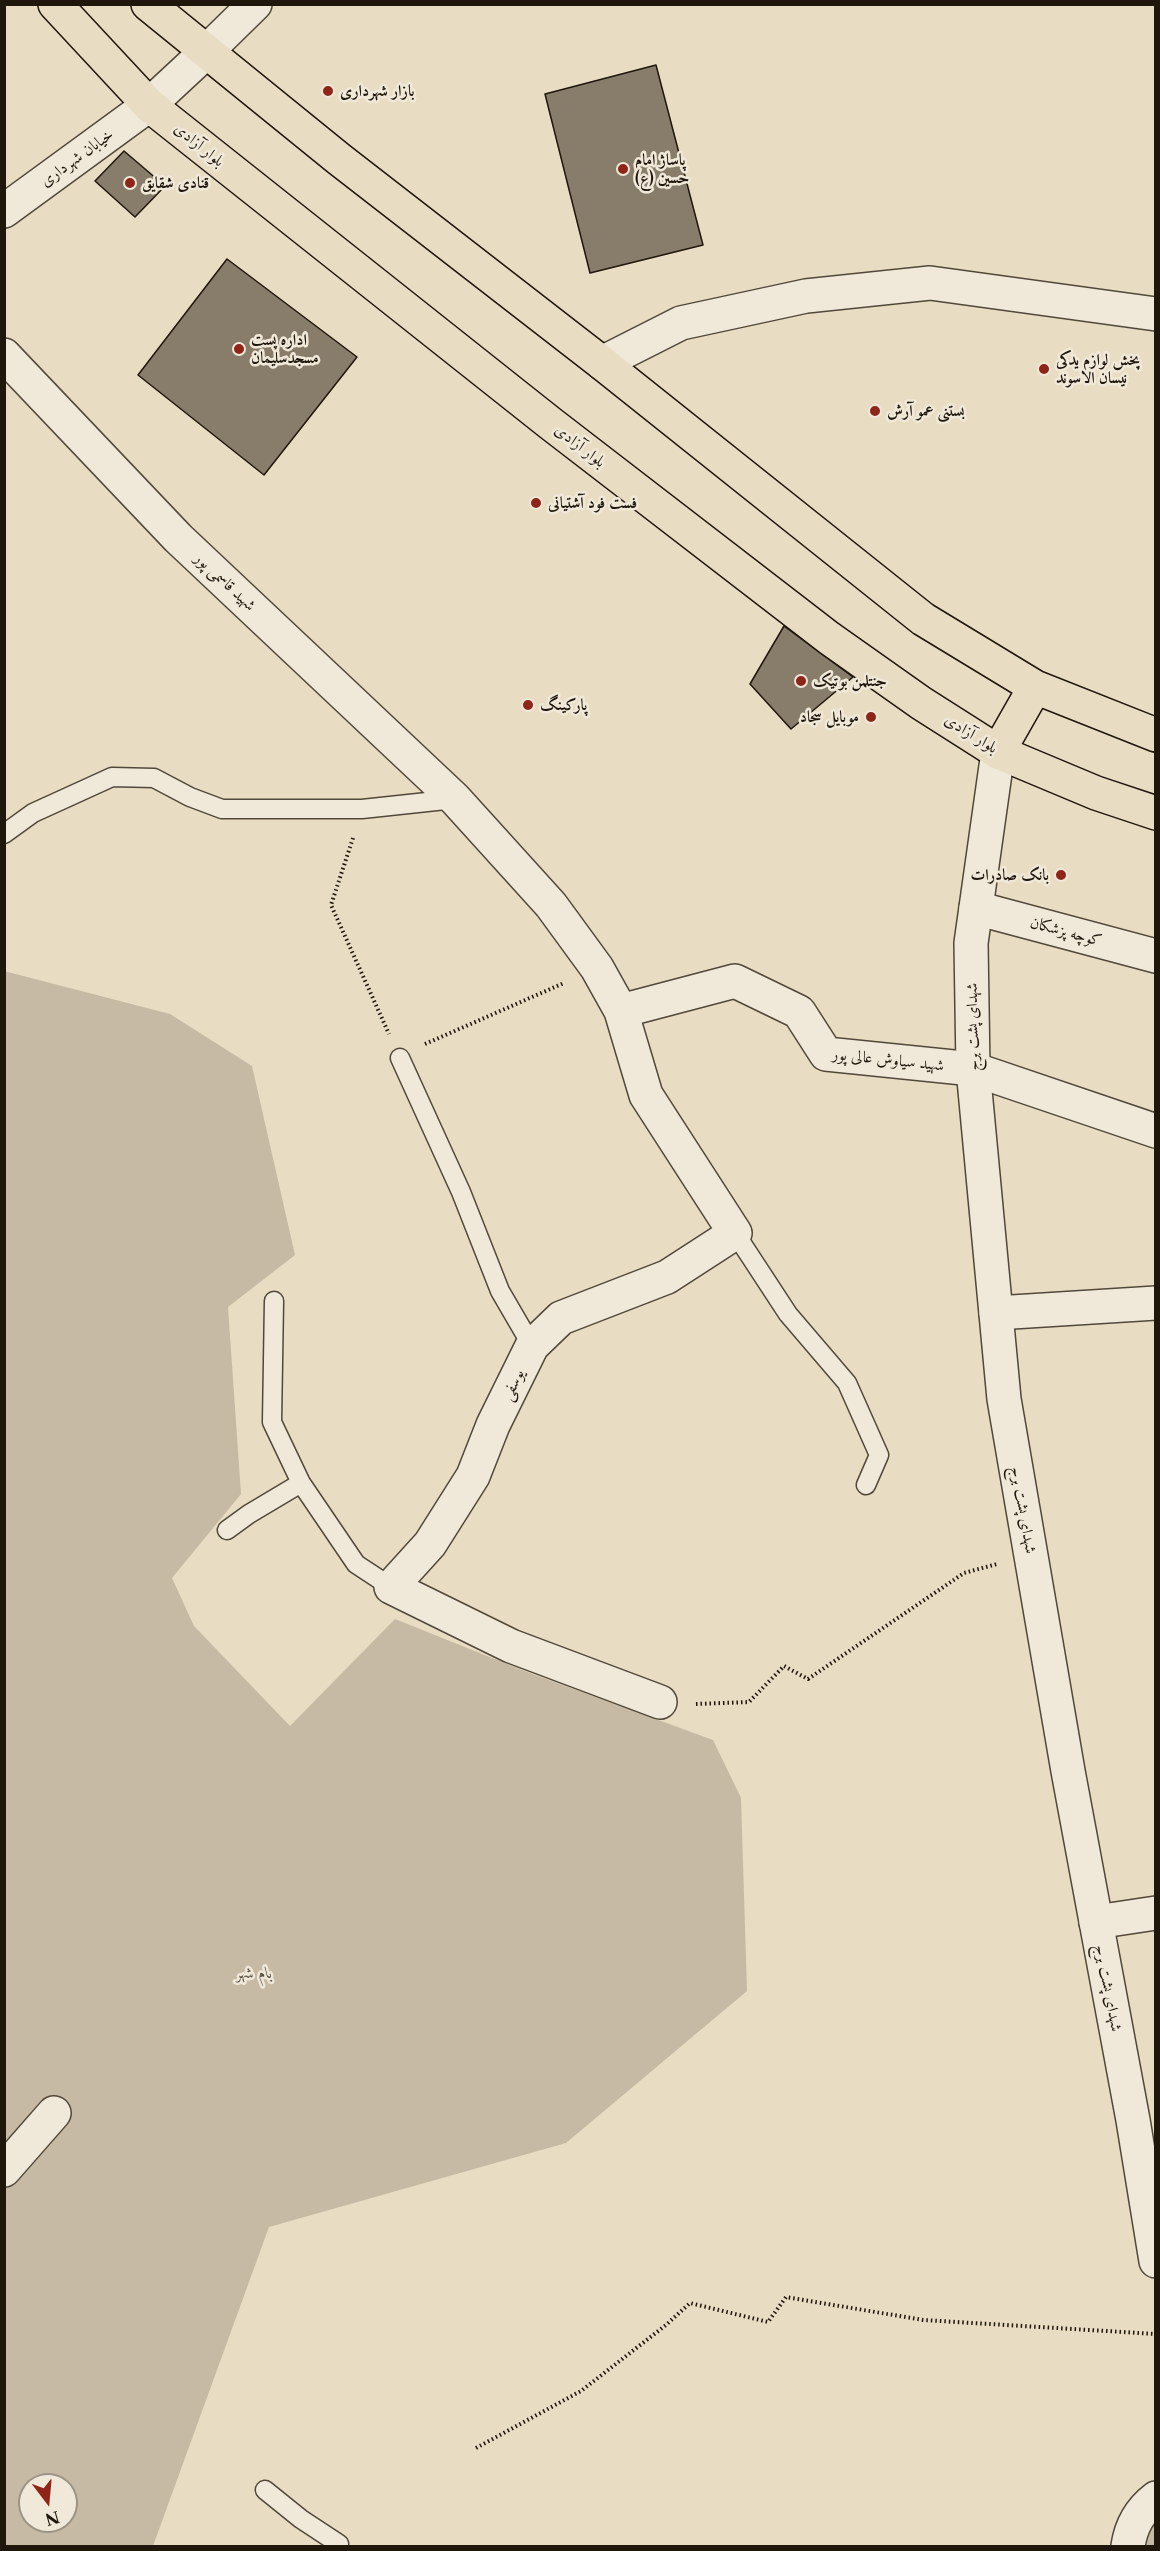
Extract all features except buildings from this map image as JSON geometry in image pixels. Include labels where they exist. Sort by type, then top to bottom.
[{"type":"main road","name":"بلوار آزادی","points":[[55,4],[149,105],[541,416],[811,625],[921,703],[998,752],[1096,794],[1155,813]]},
{"type":"main road","points":[[148,4],[923,619],[1035,687],[1155,735]]},
{"type":"main road","points":[[998,752],[1035,687]]},
{"type":"street","name":"خیابان شهرداری","points":[[4,211],[149,105],[255,4]]},
{"type":"street","points":[[602,363],[681,323],[806,296],[930,283],[1155,314]]},
{"type":"street","name":"شهید قاسمی پور","points":[[4,355],[178,538],[455,799],[551,905],[597,968],[621,1011]]},
{"type":"street","name":"شهدای پشت برج","points":[[998,752],[971,943],[973,1069],[1004,1399],[1133,2120],[1155,2260]]},
{"type":"street","name":"کوچه پزشکان","points":[[976,908],[1155,956]]},
{"type":"street","name":"شهید سیاوش عالی پور","points":[[621,1011],[735,981],[800,1012],[826,1054],[973,1069]]},
{"type":"street","points":[[621,1011],[645,1095],[735,1233]]},
{"type":"street","points":[[973,1069],[1155,1131]]},
{"type":"street","name":"یوسفی","points":[[391,1587],[430,1544],[473,1476],[494,1425],[532,1346],[561,1317],[667,1277],[735,1233]]},
{"type":"street","points":[[996,1313],[1155,1303]]},
{"type":"street","points":[[391,1587],[511,1646],[660,1702]]},
{"type":"street","points":[[1096,1922],[1155,1913]]},
{"type":"street","points":[[4,2170],[54,2113]]},
{"type":"street","points":[[1126,2542],[1139,2513],[1155,2498]]},
{"type":"lane","points":[[4,834],[33,813],[112,777],[154,778],[190,797],[222,809],[362,809],[455,799]]},
{"type":"lane","points":[[400,1058],[461,1192],[500,1291],[532,1346]]},
{"type":"lane","points":[[735,1233],[788,1314],[847,1383],[879,1455],[866,1485]]},
{"type":"lane","points":[[273,1301],[272,1422],[301,1483],[356,1564],[391,1587]]},
{"type":"lane","points":[[227,1530],[301,1483]]},
{"type":"lane","points":[[266,2490],[302,2519],[339,2544],[338,2547]]},
{"type":"path","points":[[362,809],[331,905],[400,1058],[435,1038],[597,968]]},
{"type":"path","points":[[660,1702],[689,1704],[749,1702],[784,1666],[808,1679],[964,1573],[1031,1555]]},
{"type":"path","points":[[476,2448],[581,2391],[666,2325],[690,2303],[768,2322],[786,2297],[923,2319],[1155,2334]]},
{"type":"green space","name":"بام شهر","points":[[4,971],[170,1014],[252,1066],[295,1255],[228,1307],[241,1494],[172,1578],[194,1626],[290,1726],[395,1619],[527,1672],[713,1740],[741,1798],[747,1991],[566,2143],[269,2227],[153,2546],[5,2546]]},
{"type":"green space","points":[[1155,2509],[1155,2546],[1135,2546]]},
{"type":"place","name":"بازار شهرداری","points":[[328,91]]},
{"type":"place","name":"پاساژ امام حسین (ع)","points":[[623,169]]},
{"type":"place","name":"قنادی شقایق","points":[[130,183]]},
{"type":"place","name":"اداره پست مسجدسلیمان","points":[[239,349]]},
{"type":"place","name":"پخش لوازم یدکی نیسان الاسوند","points":[[1044,369]]},
{"type":"place","name":"بستنی عمو آرش","points":[[875,411]]},
{"type":"place","name":"فست فود آشتیانی","points":[[536,503]]},
{"type":"place","name":"جنتلمن بوتیک","points":[[801,681]]},
{"type":"place","name":"پارکینگ","points":[[528,705]]},
{"type":"place","name":"موبایل سجاد","points":[[871,717]]},
{"type":"place","name":"بانک صادرات","points":[[1061,875]]}]
